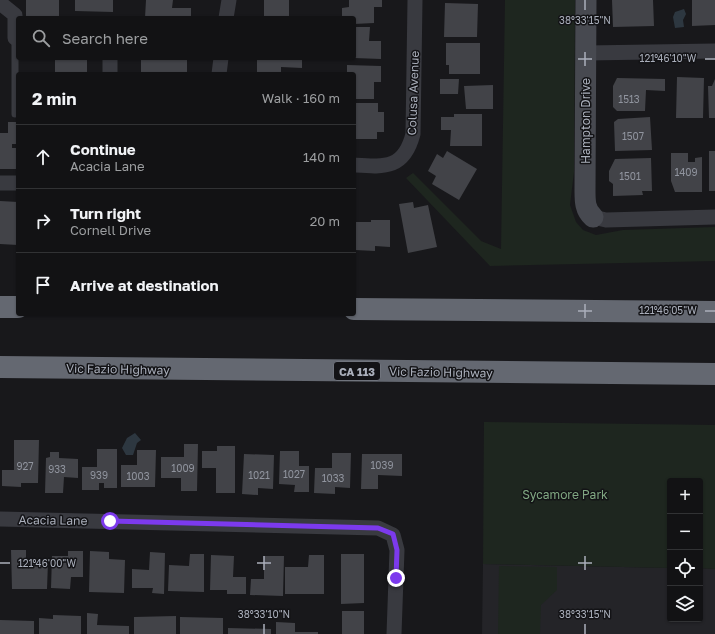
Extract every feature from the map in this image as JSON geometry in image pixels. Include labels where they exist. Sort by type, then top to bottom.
[{"type":"highway","points":[[0,307],[16,307]]},
{"type":"highway","points":[[356,309],[715,312]]},
{"type":"highway","name":"Vic Fazio Highway","points":[[0,367],[715,374]]},
{"type":"street","points":[[226,16],[229,0]]},
{"type":"street","name":"Colusa Avenue","points":[[356,165],[389,166],[399,160],[411,144],[414,134],[415,0]]},
{"type":"street","name":"Hampton Drive","points":[[586,0],[585,203],[593,217]]},
{"type":"street","points":[[0,3],[15,15],[16,26]]},
{"type":"street","points":[[586,53],[715,51]]},
{"type":"street","points":[[110,60],[110,72]]},
{"type":"street","points":[[219,72],[221,60]]},
{"type":"street","points":[[0,182],[16,183]]},
{"type":"street","points":[[593,217],[606,220],[715,218]]},
{"type":"street","name":"Acacia Lane","points":[[0,519],[378,528],[393,534],[397,550],[394,634]]},
{"type":"lane","points":[[16,60],[16,72]]},
{"type":"lane","points":[[15,114],[16,76]]},
{"type":"shaded area","points":[[684,9],[686,14],[683,20],[684,27],[675,28],[673,17],[675,12]]},
{"type":"shaded area","points":[[135,433],[141,440],[137,443],[133,455],[126,455],[122,448],[127,438]]},
{"type":"shaded area","points":[[483,564],[667,568],[667,622],[703,622],[703,568],[715,569],[715,634],[482,634]]},
{"type":"green space","points":[[505,0],[575,0],[574,172],[570,205],[576,222],[583,230],[596,235],[623,230],[715,227],[715,261],[490,266],[406,178],[413,173],[481,241],[501,249]]},
{"type":"green space","name":"Sycamore Park","points":[[484,422],[715,425],[715,569],[703,568],[703,478],[667,478],[667,568],[483,564]]},
{"type":"green space","points":[[499,566],[557,567],[557,590],[541,605],[540,634],[498,634]]},
{"type":"building","points":[[26,0],[59,0],[59,16],[26,16]]},
{"type":"building","points":[[75,0],[113,0],[113,12],[75,11]]},
{"type":"building","points":[[146,0],[173,0],[172,8],[191,8],[191,16],[145,16]]},
{"type":"building","points":[[264,0],[289,0],[289,16],[264,16]]},
{"type":"building","points":[[349,0],[382,0],[382,7],[374,7],[374,23],[356,24],[356,16],[342,16],[342,8],[349,7]]},
{"type":"building","points":[[612,0],[653,0],[654,26],[613,27]]},
{"type":"building","points":[[692,0],[715,0],[715,25],[692,26]]},
{"type":"building","points":[[445,3],[478,4],[477,37],[444,37]]},
{"type":"building","points":[[356,27],[370,27],[369,41],[381,41],[381,59],[356,58]]},
{"type":"building","points":[[446,43],[480,43],[480,74],[449,74],[449,65],[446,65]]},
{"type":"building","points":[[55,60],[87,60],[87,72],[55,72]]},
{"type":"building","points":[[141,60],[187,60],[187,72],[141,72]]},
{"type":"building","points":[[257,60],[302,60],[302,68],[281,67],[281,72],[257,72]]},
{"type":"building","points":[[347,65],[381,66],[381,82],[374,82],[374,99],[356,99],[356,72],[347,72]]},
{"type":"building","points":[[677,77],[704,78],[703,118],[676,118]]},
{"type":"building","points":[[617,78],[665,79],[665,91],[646,90],[645,111],[617,111],[613,107],[613,86]]},
{"type":"building","points":[[440,79],[459,79],[458,94],[440,94]]},
{"type":"building","points":[[715,79],[715,118],[709,118],[708,86],[712,86]]},
{"type":"building","points":[[493,85],[493,109],[466,109],[464,86]]},
{"type":"building","points":[[356,103],[378,103],[378,112],[384,112],[384,132],[377,132],[377,139],[356,139]]},
{"type":"building","points":[[454,114],[482,114],[482,146],[450,146],[451,130],[441,130],[441,117],[454,117]]},
{"type":"building","points":[[650,117],[652,150],[615,151],[614,122],[618,119]]},
{"type":"building","points":[[8,122],[16,122],[16,144],[12,144],[12,148],[16,148],[16,169],[0,169],[0,133],[8,133]]},
{"type":"building","points":[[447,151],[477,169],[459,200],[432,184],[436,176],[428,171],[437,154],[443,158]]},
{"type":"building","points":[[709,151],[715,151],[715,191],[709,191]]},
{"type":"building","points":[[671,153],[688,153],[688,162],[695,162],[695,158],[702,157],[702,192],[675,192],[671,181]]},
{"type":"building","points":[[651,158],[652,191],[642,191],[643,195],[613,196],[613,184],[609,181],[609,171],[615,159]]},
{"type":"building","points":[[0,201],[16,202],[16,245],[0,244]]},
{"type":"building","points":[[413,202],[414,208],[428,205],[437,247],[408,253],[399,204]]},
{"type":"building","points":[[371,220],[390,220],[390,247],[375,246],[375,251],[356,250],[356,222],[371,222]]},
{"type":"building","points":[[14,440],[39,440],[38,483],[21,483],[21,487],[2,486],[2,470],[14,470]]},
{"type":"building","points":[[184,444],[198,444],[197,491],[181,491],[181,478],[161,478],[161,457],[184,457]]},
{"type":"building","points":[[217,446],[235,446],[235,493],[216,493],[216,468],[202,468],[202,451],[217,451]]},
{"type":"building","points":[[97,449],[117,449],[117,488],[104,488],[104,483],[99,483],[99,490],[82,490],[82,467],[97,467]]},
{"type":"building","points":[[137,450],[156,450],[155,487],[121,487],[121,465],[137,465]]},
{"type":"building","points":[[280,451],[299,451],[299,466],[309,466],[309,492],[294,492],[295,485],[279,484]]},
{"type":"building","points":[[50,452],[59,452],[59,458],[78,459],[78,478],[64,477],[63,493],[45,493],[46,458],[50,457]]},
{"type":"building","points":[[332,453],[351,453],[350,488],[335,487],[335,494],[314,493],[315,468],[332,468]]},
{"type":"building","points":[[244,454],[274,455],[273,489],[258,488],[258,495],[242,494]]},
{"type":"building","points":[[362,454],[402,454],[402,476],[378,475],[378,489],[361,489]]},
{"type":"building","points":[[11,550],[26,550],[26,562],[48,562],[47,589],[12,589]]},
{"type":"building","points":[[68,551],[83,551],[83,577],[71,577],[70,589],[51,588],[52,556],[68,556]]},
{"type":"building","points":[[90,551],[109,552],[109,559],[125,560],[124,593],[89,592]]},
{"type":"building","points":[[150,552],[165,553],[164,594],[152,593],[153,588],[132,588],[132,569],[149,570]]},
{"type":"building","points":[[190,554],[204,554],[204,592],[168,591],[169,565],[189,566]]},
{"type":"building","points":[[341,554],[364,554],[364,603],[341,604]]},
{"type":"building","points":[[211,555],[234,556],[233,577],[246,577],[246,594],[227,594],[227,590],[210,590]]},
{"type":"building","points":[[309,555],[324,555],[324,594],[285,594],[285,567],[308,567]]},
{"type":"building","points":[[264,556],[284,556],[283,596],[250,595],[251,579],[264,579]]},
{"type":"building","points":[[342,611],[364,611],[364,634],[342,634]]},
{"type":"building","points":[[87,613],[98,614],[97,625],[129,626],[129,634],[87,634]]},
{"type":"building","points":[[53,615],[81,616],[81,634],[39,634],[39,618],[53,619]]},
{"type":"building","points":[[176,616],[176,634],[134,634],[134,617]]},
{"type":"building","points":[[180,617],[223,618],[223,634],[180,634]]},
{"type":"building","points":[[0,620],[34,621],[34,634],[0,634]]},
{"type":"building","points":[[276,622],[295,623],[295,632],[318,632],[318,634],[276,634]]},
{"type":"building","points":[[228,628],[271,629],[271,634],[228,634]]},
{"type":"route","points":[[110,521],[378,528],[393,534],[397,550],[396,578]]}]
